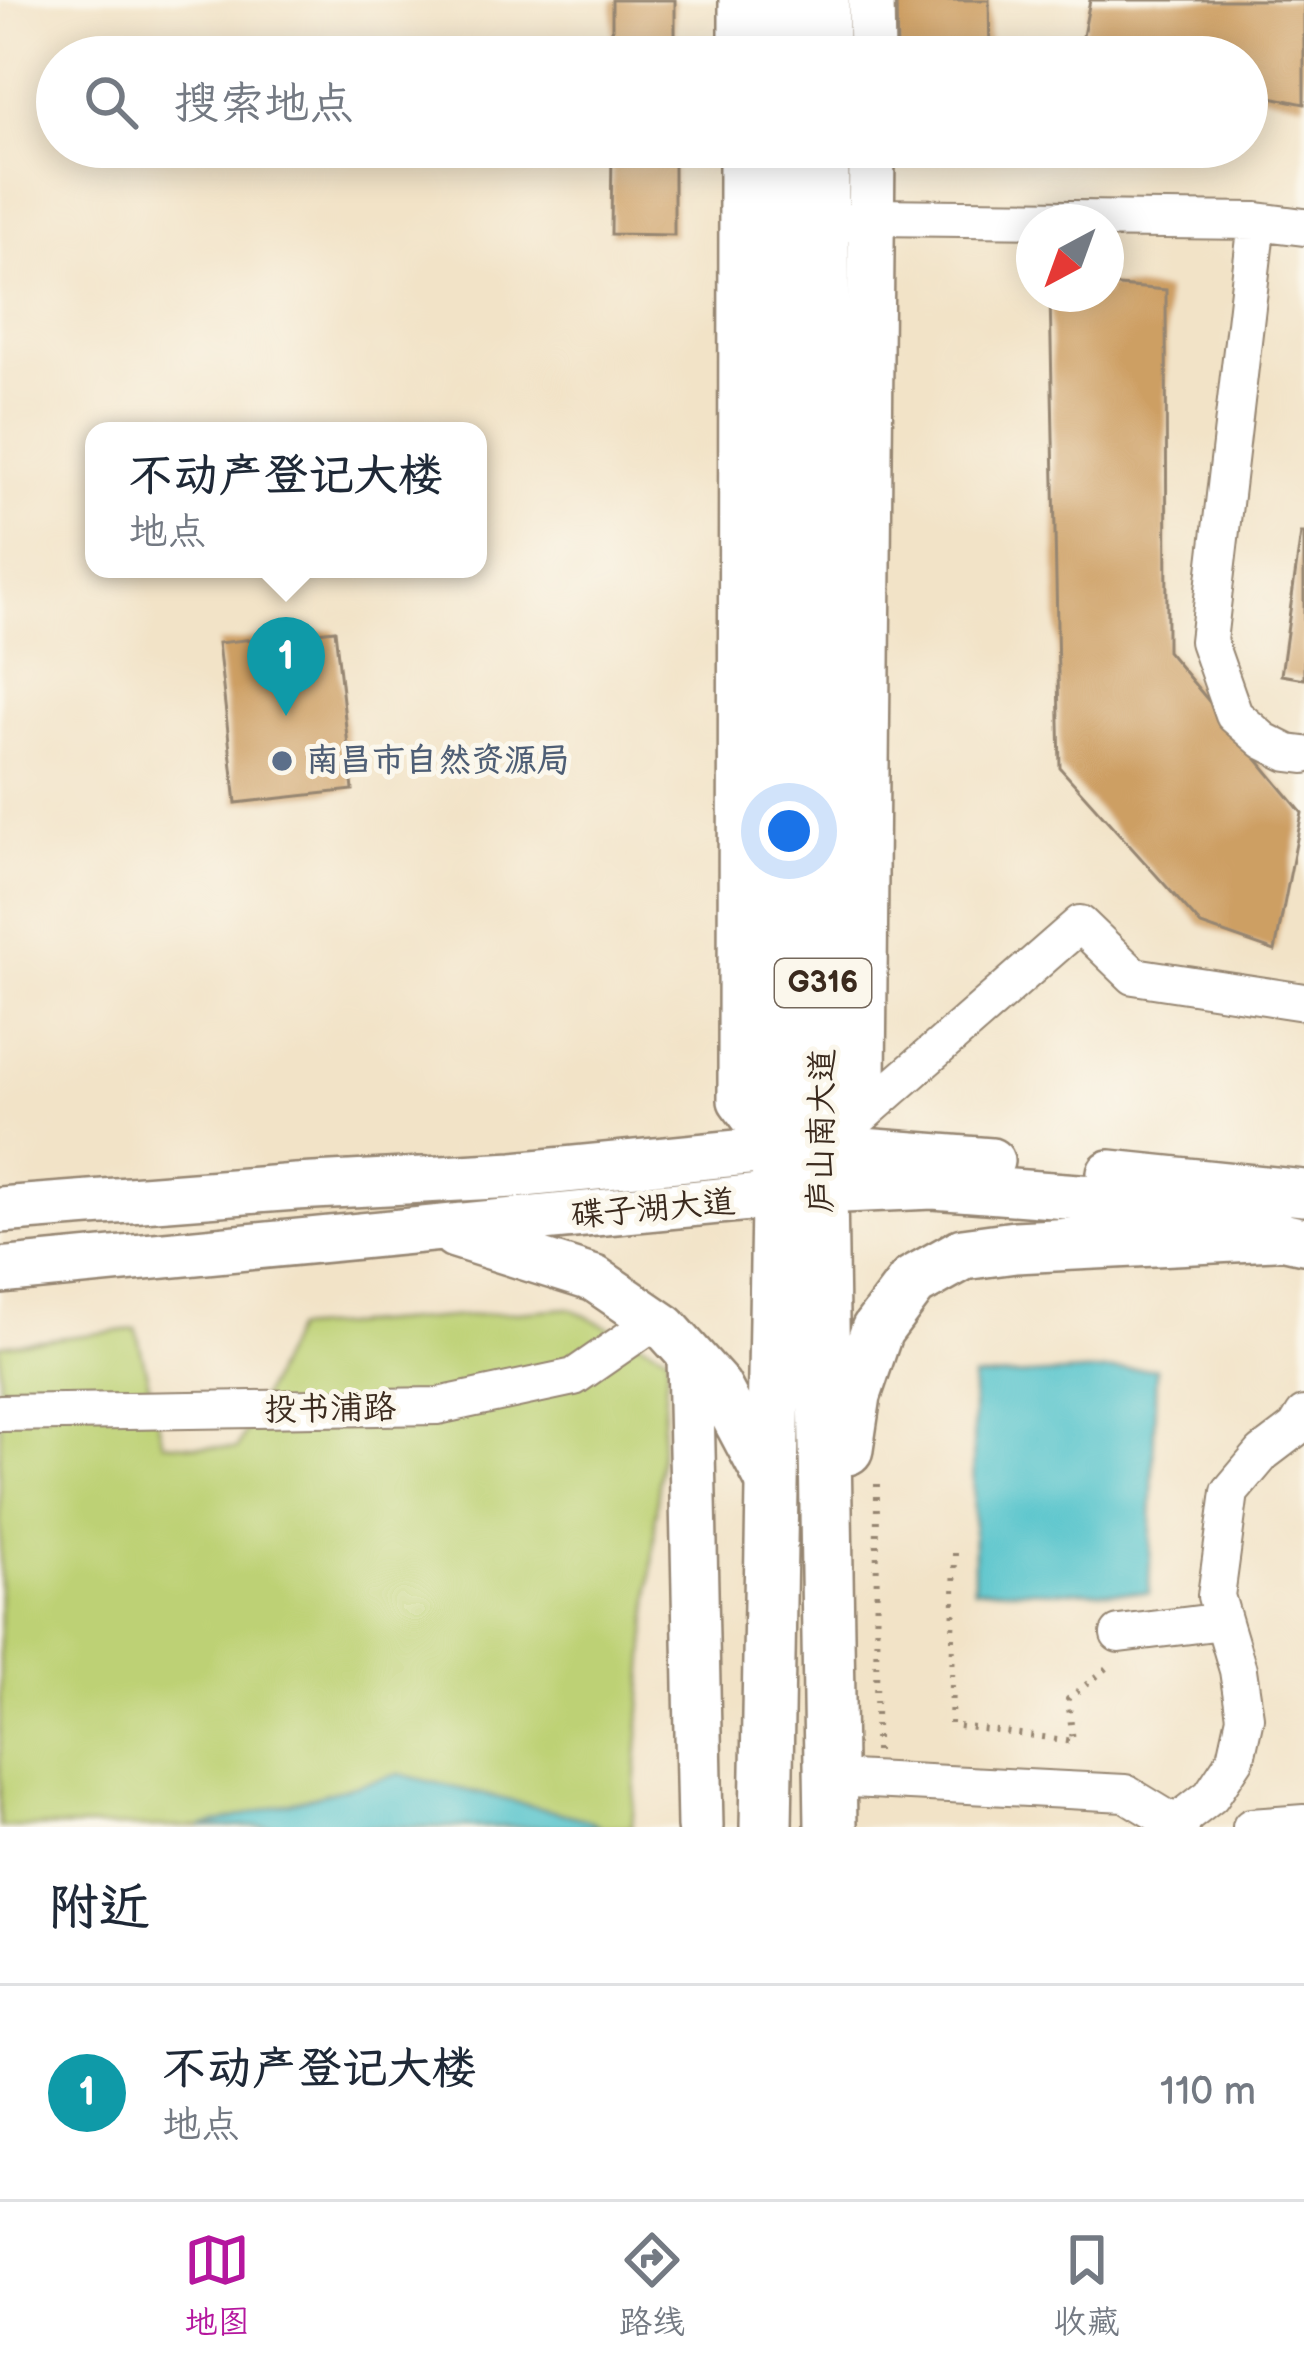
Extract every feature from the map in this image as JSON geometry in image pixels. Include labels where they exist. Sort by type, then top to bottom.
[{"type":"highway","points":[[783,0],[783,36]]},
{"type":"highway","points":[[823,0],[823,36]]},
{"type":"highway","name":"庐山南大道","points":[[782,168],[800,1171],[842,1801]]},
{"type":"highway","name":"庐山南大道","points":[[766,1822],[772,1488],[800,1171],[847,223],[830,168]]},
{"type":"highway","points":[[828,1580],[854,1395],[877,1330],[913,1282],[963,1254],[1015,1247],[1289,1238]]},
{"type":"main road","points":[[742,0],[742,36]]},
{"type":"main road","points":[[871,0],[872,36]]},
{"type":"main road","points":[[742,168],[741,1100],[800,1171]]},
{"type":"main road","points":[[847,223],[865,168]]},
{"type":"main road","name":"碟子湖大道","points":[[0,1271],[435,1229],[800,1171],[958,1157],[1304,1193]]},
{"type":"main road","name":"碟子湖大道","points":[[0,1210],[514,1175],[800,1171],[1119,1200],[1289,1238]]},
{"type":"main road","points":[[435,1229],[595,1279],[665,1327],[718,1385],[772,1488]]},
{"type":"main road","points":[[690,1356],[700,1826]]},
{"type":"street","points":[[1257,221],[1208,641],[1234,715],[1264,741],[1304,755]]},
{"type":"street","points":[[847,223],[1257,221],[1304,226]]},
{"type":"street","points":[[800,1171],[1080,924],[1134,976],[1304,1002]]},
{"type":"street","name":"投书浦路","points":[[0,1413],[438,1406],[574,1377],[641,1330]]},
{"type":"street","points":[[842,1801],[1125,1793],[1178,1825],[1211,1796],[1236,1758],[1245,1717],[1238,1670],[1216,1596],[1230,1492],[1304,1415]]},
{"type":"street","points":[[1137,1631],[1223,1621]]},
{"type":"street","points":[[1251,1827],[1304,1823]]},
{"type":"path","points":[[842,1801],[877,1472]]},
{"type":"path","points":[[955,1553],[951,1725],[1072,1741],[1068,1699],[1137,1631]]},
{"type":"green space","points":[[569,1308],[668,1355],[632,1827],[0,1827],[0,1345],[136,1329],[163,1443],[237,1449],[294,1329]]},
{"type":"water","points":[[1156,1368],[1149,1593],[974,1589],[973,1378]]},
{"type":"water","points":[[399,1774],[585,1819],[602,1827],[200,1827]]},
{"type":"building","points":[[612,0],[675,0],[675,36],[612,36]]},
{"type":"building","points":[[896,0],[989,0],[990,36],[897,36]]},
{"type":"building","points":[[1090,0],[1304,0],[1304,104],[1268,96],[1268,36],[1083,36]]},
{"type":"building","points":[[612,168],[674,168],[674,235],[611,234]]},
{"type":"building","points":[[1124,286],[1166,290],[1167,651],[1302,813],[1275,951],[1201,925],[1060,768],[1050,312],[1124,312]]},
{"type":"building","points":[[1304,533],[1304,679],[1281,675]]},
{"type":"building","points":[[335,630],[353,790],[236,803],[218,643]]},
{"type":"place","name":"不动产登记大楼","points":[[286,716]]},
{"type":"place","name":"南昌市自然资源局","points":[[282,761]]}]
